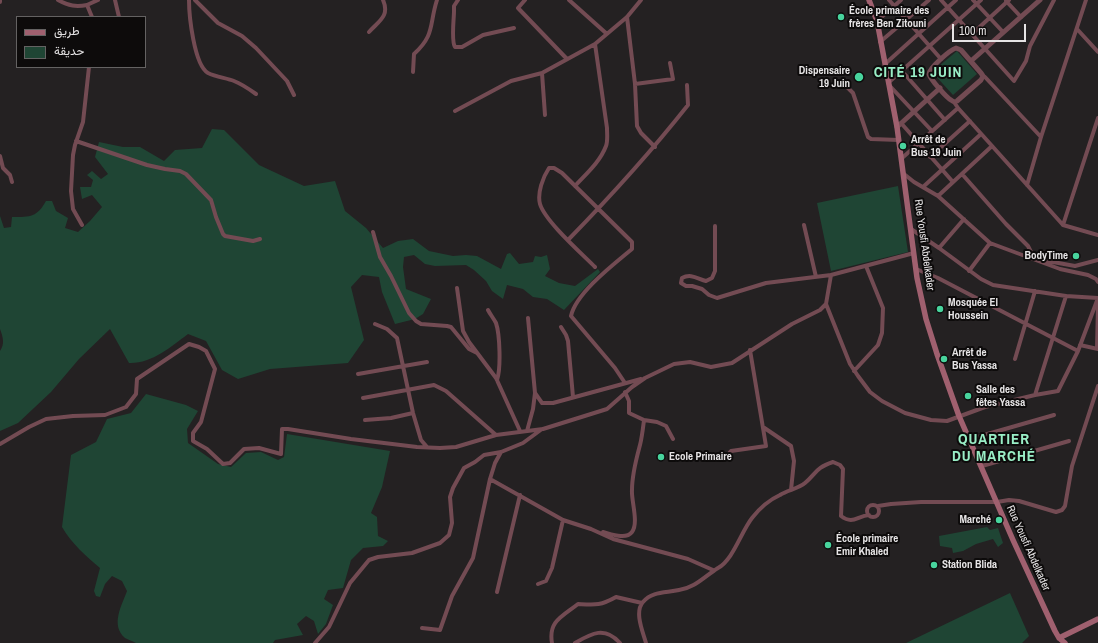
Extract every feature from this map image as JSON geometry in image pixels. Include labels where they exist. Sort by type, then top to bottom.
[{"type":"main road","name":"Rue Yousfi Abdelkader","points":[[869,0],[877,21],[888,84],[899,125],[901,159],[916,269],[926,319],[960,416],[1030,580],[1059,641],[1065,643]]},
{"type":"main road","points":[[1059,641],[1098,619]]},
{"type":"street","points":[[58,0],[69,6],[78,7],[98,0]]},
{"type":"street","points":[[115,0],[119,16]]},
{"type":"street","points":[[190,0],[189,12],[192,31],[200,63],[203,69],[207,72],[237,82],[256,94]]},
{"type":"street","points":[[195,0],[218,23],[242,36],[256,48],[287,81],[294,95]]},
{"type":"street","points":[[369,32],[384,16],[386,8],[383,0]]},
{"type":"street","points":[[414,72],[414,54],[423,46],[430,33],[437,0]]},
{"type":"street","points":[[458,0],[454,6],[453,44],[455,47],[462,47],[483,35],[514,28]]},
{"type":"street","points":[[525,0],[518,8],[567,59]]},
{"type":"street","points":[[569,0],[607,34]]},
{"type":"street","points":[[455,111],[511,81],[542,73],[595,44],[627,17],[640,2],[635,0]]},
{"type":"street","points":[[889,0],[941,59]]},
{"type":"street","points":[[877,21],[900,0]]},
{"type":"street","points":[[941,0],[1014,81],[1026,61],[1030,46],[1054,0]]},
{"type":"street","points":[[885,64],[956,0]]},
{"type":"street","points":[[973,0],[1003,32]]},
{"type":"street","points":[[932,131],[888,84],[981,0]]},
{"type":"street","points":[[1027,185],[1041,137],[1086,0]]},
{"type":"street","points":[[880,42],[927,1]]},
{"type":"street","points":[[972,34],[1007,1],[1021,17]]},
{"type":"street","points":[[971,61],[1038,1]]},
{"type":"street","points":[[87,5],[92,16]]},
{"type":"street","points":[[627,17],[637,126],[641,133],[655,147]]},
{"type":"street","points":[[1076,28],[1098,52]]},
{"type":"street","points":[[575,186],[594,165],[606,147],[607,141],[607,128],[595,44]]},
{"type":"street","points":[[1041,137],[983,76],[961,50],[956,48],[953,49],[941,59],[929,73],[930,77],[1063,225],[1098,236]]},
{"type":"street","points":[[634,84],[673,79],[670,63]]},
{"type":"street","points":[[82,225],[73,209],[71,199],[73,155],[82,122],[89,68]]},
{"type":"street","points":[[902,71],[945,120]]},
{"type":"street","points":[[542,73],[545,115]]},
{"type":"street","points":[[954,102],[958,101],[981,80],[983,76]]},
{"type":"street","points":[[844,84],[853,93],[868,137],[871,139],[899,140]]},
{"type":"street","points":[[568,240],[655,147],[688,105],[687,85]]},
{"type":"street","points":[[940,88],[899,125],[918,143],[953,182]]},
{"type":"street","points":[[901,159],[958,108]]},
{"type":"street","points":[[1063,225],[1098,118]]},
{"type":"street","points":[[930,157],[970,121]]},
{"type":"street","points":[[923,187],[981,134]]},
{"type":"street","points":[[76,141],[147,164],[180,171],[186,174],[211,200],[216,217],[225,236],[253,241],[260,239]]},
{"type":"street","points":[[938,196],[992,146]]},
{"type":"street","points":[[0,156],[3,168],[10,174],[12,182]]},
{"type":"street","points":[[595,267],[568,240],[543,211],[539,202],[541,185],[543,176],[549,168],[554,168],[575,186],[632,242],[632,249],[596,280],[580,299],[571,316],[615,368],[625,383]]},
{"type":"street","points":[[904,174],[914,182],[938,196],[990,243],[1060,269],[1088,275],[1096,279],[1098,282]]},
{"type":"street","points":[[962,174],[1006,224],[1028,246],[1031,252],[1031,258]]},
{"type":"street","points":[[939,248],[964,219]]},
{"type":"street","points":[[804,225],[816,277]]},
{"type":"street","points":[[715,226],[715,271],[712,278],[706,282],[691,276],[686,276],[682,278],[681,283],[686,286],[702,289],[709,295],[718,298],[766,283],[831,275],[914,253]]},
{"type":"street","points":[[831,275],[826,304],[850,364],[870,392],[888,406],[905,413],[940,422],[947,421],[985,407],[1058,391],[1078,351],[1098,298],[1066,296],[993,285],[969,271],[939,248],[911,230]]},
{"type":"street","points":[[373,232],[380,257],[409,313],[421,324],[451,327],[469,350],[476,353]]},
{"type":"street","points":[[969,271],[990,243]]},
{"type":"street","points":[[1031,258],[1075,266],[1098,260]]},
{"type":"street","points":[[854,371],[878,345],[882,333],[883,308],[866,266]]},
{"type":"street","points":[[916,269],[938,278],[1078,351]]},
{"type":"street","points":[[457,288],[463,331],[468,342],[497,380],[520,431]]},
{"type":"street","points":[[1015,359],[1035,292]]},
{"type":"street","points":[[1035,395],[1066,296]]},
{"type":"street","points":[[0,444],[46,419],[105,415],[126,407],[136,394],[137,379],[189,344],[206,351],[215,370],[201,422],[193,433],[193,441],[207,449],[223,464],[230,463],[244,449],[259,448],[281,454],[282,430],[288,429],[417,447],[456,447],[496,435],[543,429],[607,409],[625,392],[645,378],[674,364],[690,362],[711,367],[732,363],[792,324],[820,310],[826,304]]},
{"type":"street","points":[[1080,345],[1097,349],[1098,305]]},
{"type":"street","points":[[488,310],[496,322],[497,328],[500,364],[497,380]]},
{"type":"street","points":[[527,430],[533,409],[535,393],[528,318]]},
{"type":"street","points":[[375,324],[387,329],[397,338],[413,413],[421,440],[427,446]]},
{"type":"street","points":[[560,328],[566,335],[568,341],[573,398]]},
{"type":"street","points":[[713,457],[724,459],[731,451],[766,446],[750,350]]},
{"type":"street","points":[[358,374],[427,362]]},
{"type":"street","points":[[535,393],[542,403],[546,404],[645,378]]},
{"type":"street","points":[[363,398],[434,385],[440,387],[496,435]]},
{"type":"street","points":[[868,514],[872,517],[876,516],[880,508],[892,504],[921,502],[997,502],[1014,500],[1056,512],[1062,510],[1065,506],[1072,466],[1098,386]]},
{"type":"street","points":[[625,392],[629,401],[629,413],[644,420],[657,422],[666,426],[673,439]]},
{"type":"street","points":[[365,420],[391,418],[413,413]]},
{"type":"street","points":[[970,439],[1054,415]]},
{"type":"street","points":[[595,531],[624,536],[631,534],[634,530],[635,519],[632,490],[634,463],[641,443],[644,420]]},
{"type":"street","points":[[763,427],[791,446],[794,461],[791,490]]},
{"type":"street","points":[[316,643],[329,627],[350,583],[369,560],[378,557],[412,553],[440,543],[449,535],[452,523],[450,497],[453,488],[464,468],[484,455],[501,452],[523,443],[543,429]]},
{"type":"street","points":[[982,466],[1069,441]]},
{"type":"street","points":[[422,628],[440,630],[452,596],[473,558],[490,479],[495,463],[501,452]]},
{"type":"street","points":[[646,643],[640,624],[639,612],[642,603],[648,597],[659,593],[680,590],[694,585],[713,570],[720,568],[729,557],[753,517],[766,503],[779,495],[804,484],[820,467],[833,462],[837,463],[843,470],[841,516],[852,520],[868,514]]},
{"type":"street","points":[[490,479],[563,520],[613,538],[688,559],[713,570]]},
{"type":"street","points":[[498,592],[520,495]]},
{"type":"street","points":[[868,514],[867,507],[870,505],[874,504],[880,508]]},
{"type":"street","points":[[538,584],[546,581],[552,568],[563,520]]},
{"type":"street","points":[[552,643],[551,634],[556,621],[578,604],[598,605],[616,597],[642,603]]},
{"type":"street","points":[[575,643],[590,634],[600,632],[612,635],[620,643]]},
{"type":"green space","points":[[957,51],[977,74],[953,95],[932,72]]},
{"type":"green space","points":[[212,129],[224,130],[259,165],[304,186],[335,181],[345,211],[366,228],[383,248],[398,241],[413,239],[429,251],[453,256],[477,256],[501,269],[507,254],[510,253],[519,264],[533,262],[535,256],[541,257],[547,255],[550,269],[545,276],[559,283],[575,286],[598,269],[600,272],[564,310],[547,299],[533,297],[523,289],[507,285],[503,299],[492,291],[486,281],[466,265],[435,266],[425,264],[414,255],[404,257],[403,267],[406,289],[431,299],[423,314],[415,319],[395,324],[382,292],[379,277],[362,275],[351,287],[364,340],[348,363],[270,369],[238,379],[222,370],[206,341],[188,334],[153,358],[137,363],[129,363],[110,329],[79,359],[51,392],[18,423],[0,431],[0,351],[3,346],[3,340],[0,329],[0,216],[4,228],[11,227],[12,217],[33,215],[40,210],[46,201],[52,201],[56,211],[68,218],[65,228],[78,232],[102,207],[92,195],[82,199],[80,187],[91,187],[93,180],[87,175],[92,171],[101,179],[108,174],[95,157],[99,142],[123,147],[140,147],[164,161],[175,150],[202,148]]},
{"type":"green space","points":[[898,186],[908,252],[831,271],[817,203]]},
{"type":"green space","points":[[146,394],[186,405],[198,411],[187,429],[188,443],[218,464],[231,467],[246,453],[261,452],[278,460],[284,457],[287,434],[390,451],[382,487],[371,513],[377,517],[378,536],[388,541],[383,546],[363,548],[351,560],[343,588],[328,590],[324,599],[333,605],[326,624],[318,634],[314,621],[306,616],[297,624],[303,635],[275,640],[273,643],[136,643],[125,638],[121,633],[118,627],[118,615],[127,591],[122,581],[112,576],[105,584],[100,597],[96,596],[94,591],[100,568],[84,554],[62,527],[71,455],[96,442],[107,419],[131,413]]},
{"type":"green space","points":[[987,527],[990,530],[998,528],[1003,543],[998,547],[993,539],[976,544],[963,551],[953,553],[952,548],[940,546],[939,536]]},
{"type":"green space","points":[[1010,593],[1029,636],[1022,643],[906,643]]},
{"type":"place","name":"École primaire des frères Ben Zitouni","points":[[841,17]]},
{"type":"place","name":"Dispensaire 19 Juin","points":[[859,77]]},
{"type":"place","name":"Arrêt de Bus 19 Juin","points":[[903,146]]},
{"type":"place","name":"BodyTime","points":[[1076,256]]},
{"type":"place","name":"Mosquée El Houssein","points":[[940,309]]},
{"type":"place","name":"Arrêt de Bus Yassa","points":[[944,359]]},
{"type":"place","name":"Salle des fêtes Yassa","points":[[968,396]]},
{"type":"place","name":"Ecole Primaire","points":[[661,457]]},
{"type":"place","name":"Marché","points":[[999,520]]},
{"type":"place","name":"École primaire Emir Khaled","points":[[828,545]]},
{"type":"place","name":"Station Blida","points":[[934,565]]},
{"type":"district","name":"CITÉ 19 JUIN","points":[[918,73]]},
{"type":"district","name":"QUARTIER DU MARCHÉ","points":[[994,448]]}]
